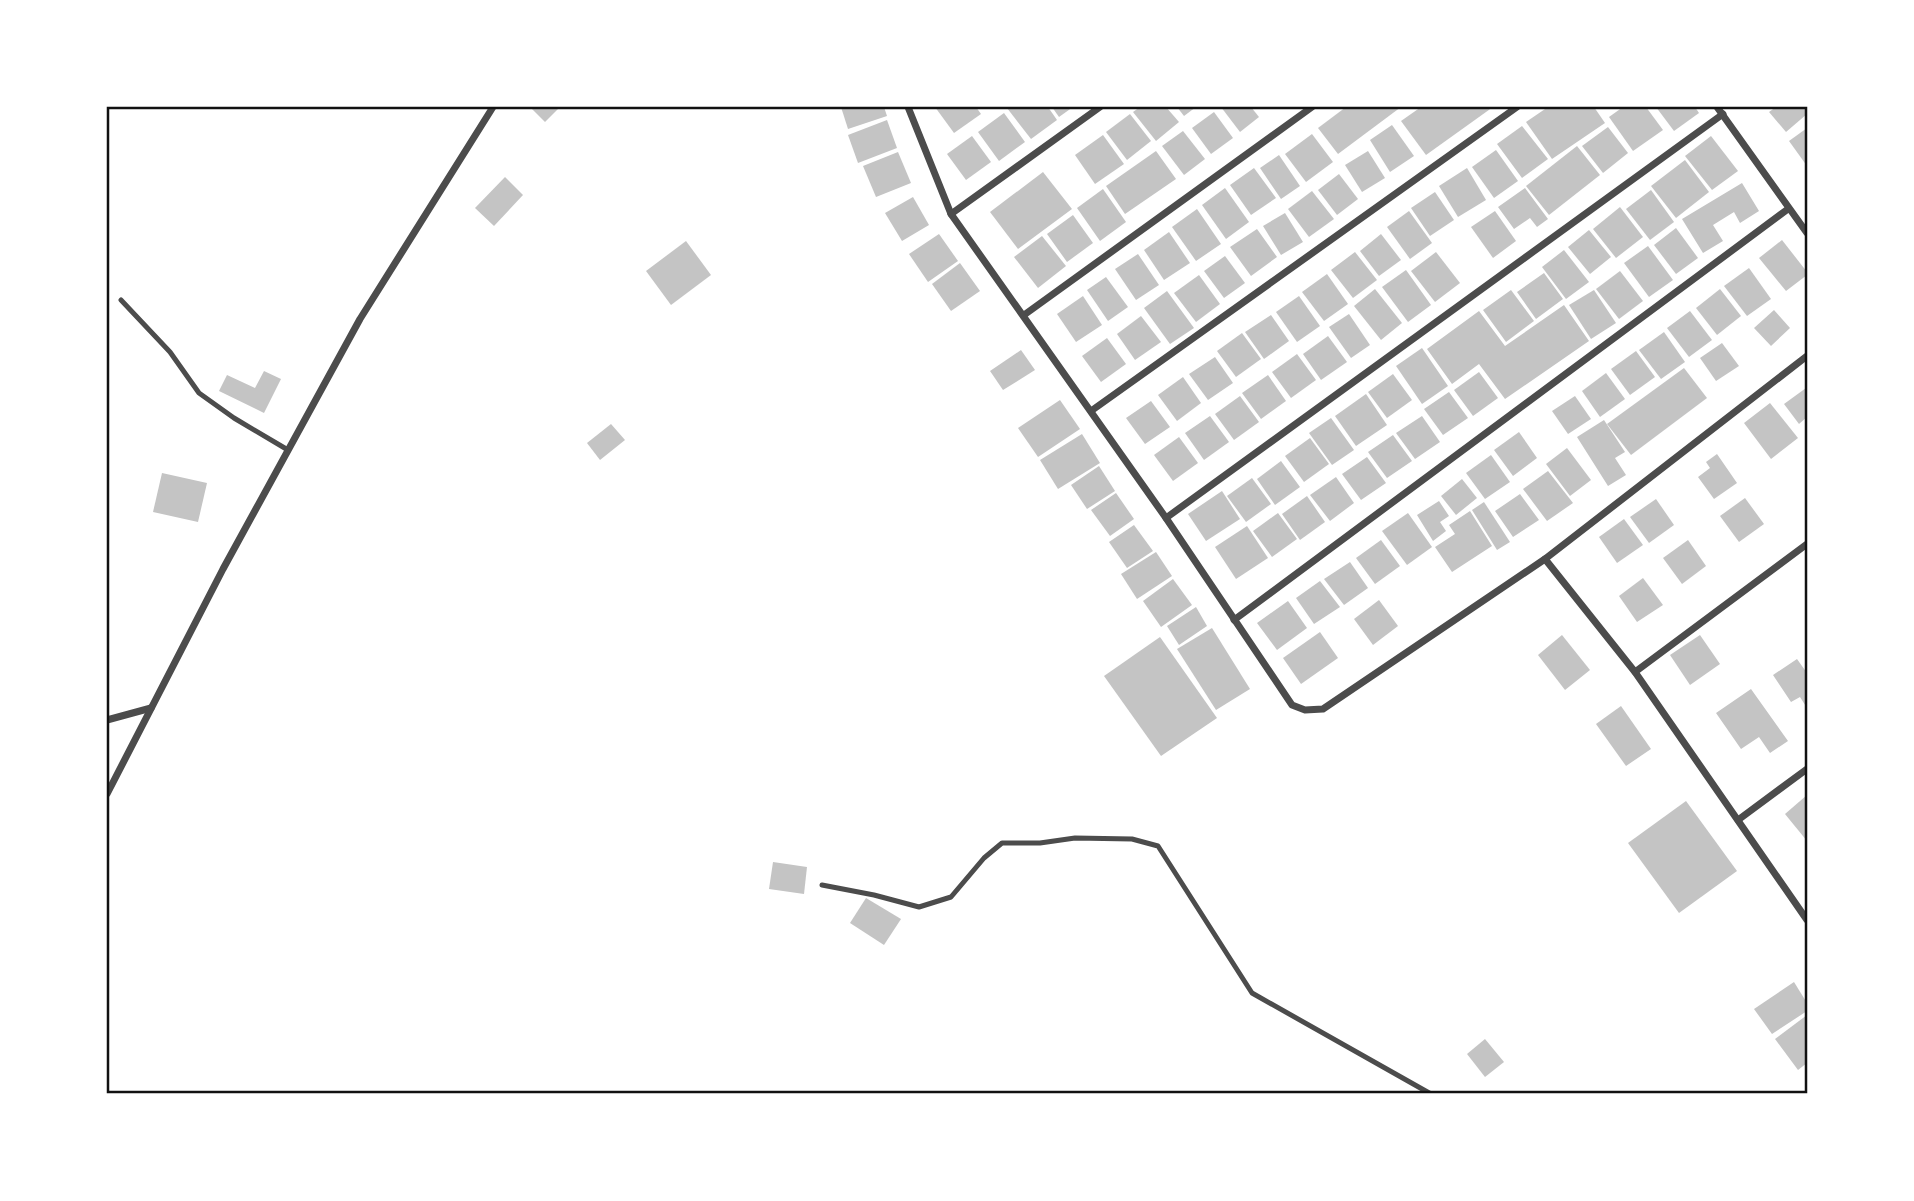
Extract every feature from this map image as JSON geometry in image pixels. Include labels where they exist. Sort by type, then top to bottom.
[{"type":"street","points":[[107,794],[223,569],[360,319],[494,107]]},
{"type":"street","points":[[908,107],[951,214],[1167,518],[1292,705],[1305,710],[1323,709],[1545,559],[1807,356]]},
{"type":"street","points":[[951,214],[1100,107]]},
{"type":"street","points":[[1024,315],[1312,107]]},
{"type":"street","points":[[1091,411],[1517,107]]},
{"type":"street","points":[[1717,107],[1807,233]]},
{"type":"street","points":[[1167,518],[1723,114]]},
{"type":"street","points":[[1234,621],[1788,209]]},
{"type":"street","points":[[1635,671],[1807,544]]},
{"type":"street","points":[[1545,559],[1635,671],[1807,920]]},
{"type":"street","points":[[107,720],[150,708]]},
{"type":"street","points":[[1738,821],[1807,769]]},
{"type":"lane","points":[[121,300],[170,352],[199,393],[234,418],[288,450]]},
{"type":"lane","points":[[822,885],[919,907],[951,897],[984,858],[1002,843],[1040,843],[1075,838],[1132,839],[1158,846],[1252,993],[1431,1094]]},
{"type":"building","points":[[530,107],[560,107],[545,122]]},
{"type":"building","points":[[841,107],[884,107],[887,116],[848,129]]},
{"type":"building","points":[[935,107],[976,107],[981,114],[954,133]]},
{"type":"building","points":[[1048,107],[1057,120],[1031,139],[1007,108]]},
{"type":"building","points":[[1052,107],[1073,107],[1059,117]]},
{"type":"building","points":[[1140,107],[1166,107],[1179,122],[1156,141],[1133,112]]},
{"type":"building","points":[[1177,107],[1196,107],[1184,116]]},
{"type":"building","points":[[1221,107],[1251,107],[1259,117],[1240,132]]},
{"type":"building","points":[[1346,107],[1401,107],[1338,154],[1318,128]]},
{"type":"building","points":[[1421,107],[1493,107],[1426,155],[1401,121]]},
{"type":"building","points":[[1548,107],[1594,107],[1605,123],[1552,159],[1526,122]]},
{"type":"building","points":[[1623,107],[1646,107],[1663,130],[1633,151],[1609,117]]},
{"type":"building","points":[[1656,107],[1695,107],[1699,113],[1674,131]]},
{"type":"building","points":[[1776,107],[1805,107],[1807,114],[1786,132],[1769,112]]},
{"type":"building","points":[[1214,112],[1233,138],[1211,154],[1192,128]]},
{"type":"building","points":[[1004,113],[1025,142],[999,161],[978,132]]},
{"type":"building","points":[[1130,114],[1151,141],[1127,160],[1106,132]]},
{"type":"building","points":[[887,120],[897,148],[858,163],[848,135]]},
{"type":"building","points":[[1392,125],[1414,156],[1390,172],[1370,140]]},
{"type":"building","points":[[1522,126],[1548,159],[1522,178],[1497,144]]},
{"type":"building","points":[[1608,127],[1628,153],[1603,173],[1582,146]]},
{"type":"building","points":[[1807,128],[1807,166],[1789,141]]},
{"type":"building","points":[[1183,131],[1205,159],[1184,175],[1162,146]]},
{"type":"building","points":[[1312,134],[1333,162],[1306,182],[1285,154]]},
{"type":"building","points":[[1103,135],[1124,164],[1095,184],[1075,155]]},
{"type":"building","points":[[972,136],[991,162],[966,180],[947,154]]},
{"type":"building","points":[[1711,136],[1738,171],[1712,190],[1685,156]]},
{"type":"building","points":[[1577,146],[1600,175],[1549,215],[1526,186]]},
{"type":"building","points":[[1496,150],[1518,181],[1494,198],[1472,167]]},
{"type":"building","points":[[1156,151],[1176,179],[1125,214],[1106,186]]},
{"type":"building","points":[[1368,151],[1385,178],[1362,192],[1345,165]]},
{"type":"building","points":[[898,152],[911,183],[876,197],[863,166]]},
{"type":"building","points":[[1279,155],[1300,186],[1281,199],[1260,168]]},
{"type":"building","points":[[1685,160],[1709,192],[1676,218],[1651,186]]},
{"type":"building","points":[[1254,168],[1276,198],[1251,215],[1230,185]]},
{"type":"building","points":[[1467,168],[1486,200],[1458,217],[1439,186]]},
{"type":"building","points":[[1043,172],[1072,209],[1018,249],[990,212]]},
{"type":"building","points":[[1339,174],[1358,199],[1337,215],[1318,190]]},
{"type":"building","points":[[505,177],[523,195],[494,226],[475,208]]},
{"type":"building","points":[[1742,183],[1759,211],[1740,223],[1734,212],[1713,225],[1723,241],[1703,253],[1682,219]]},
{"type":"building","points":[[1225,188],[1249,222],[1226,239],[1202,205]]},
{"type":"building","points":[[1525,188],[1548,219],[1537,227],[1530,218],[1514,229],[1498,207]]},
{"type":"building","points":[[1103,189],[1126,222],[1100,241],[1077,208]]},
{"type":"building","points":[[1651,190],[1674,222],[1650,240],[1626,209]]},
{"type":"building","points":[[1312,191],[1334,219],[1309,237],[1288,209]]},
{"type":"building","points":[[1435,192],[1454,220],[1430,236],[1411,208]]},
{"type":"building","points":[[913,197],[929,225],[902,241],[885,213]]},
{"type":"building","points":[[1620,207],[1643,237],[1616,258],[1593,229]]},
{"type":"building","points":[[1197,209],[1221,244],[1196,261],[1172,227]]},
{"type":"building","points":[[1409,211],[1432,243],[1410,259],[1387,227]]},
{"type":"building","points":[[1495,211],[1516,241],[1493,258],[1471,227]]},
{"type":"building","points":[[1285,213],[1303,242],[1281,255],[1263,226]]},
{"type":"building","points":[[1073,215],[1093,243],[1067,262],[1047,234]]},
{"type":"building","points":[[1676,228],[1698,258],[1676,274],[1654,245]]},
{"type":"building","points":[[1257,229],[1277,257],[1251,276],[1230,247]]},
{"type":"building","points":[[1589,230],[1611,257],[1590,274],[1568,247]]},
{"type":"building","points":[[1169,232],[1190,263],[1164,280],[1144,250]]},
{"type":"building","points":[[939,234],[958,261],[928,282],[909,254]]},
{"type":"building","points":[[1381,234],[1401,260],[1379,276],[1360,251]]},
{"type":"building","points":[[1042,236],[1066,266],[1038,288],[1014,257]]},
{"type":"building","points":[[1782,240],[1807,272],[1807,275],[1786,291],[1759,258]]},
{"type":"building","points":[[686,241],[711,275],[671,305],[646,271]]},
{"type":"building","points":[[1648,246],[1673,280],[1649,297],[1624,263]]},
{"type":"building","points":[[1564,250],[1589,282],[1566,299],[1542,267]]},
{"type":"building","points":[[1355,252],[1377,280],[1353,298],[1331,270]]},
{"type":"building","points":[[1436,252],[1460,283],[1435,302],[1411,271]]},
{"type":"building","points":[[1138,254],[1159,285],[1136,300],[1115,269]]},
{"type":"building","points":[[1225,256],[1245,283],[1224,298],[1204,271]]},
{"type":"building","points":[[960,263],[980,291],[951,311],[932,284]]},
{"type":"building","points":[[1749,268],[1771,299],[1747,316],[1724,286]]},
{"type":"building","points":[[1406,270],[1431,305],[1408,322],[1382,287]]},
{"type":"building","points":[[1620,271],[1643,301],[1619,319],[1596,289]]},
{"type":"building","points":[[1544,273],[1563,299],[1536,319],[1517,292]]},
{"type":"building","points":[[1327,274],[1348,304],[1324,321],[1302,292]]},
{"type":"building","points":[[1199,275],[1220,304],[1196,322],[1174,293]]},
{"type":"building","points":[[1106,277],[1128,307],[1108,321],[1087,290]]},
{"type":"building","points":[[1375,289],[1402,323],[1381,340],[1354,306]]},
{"type":"building","points":[[1720,289],[1741,316],[1717,335],[1696,308]]},
{"type":"building","points":[[1511,290],[1534,321],[1506,342],[1483,310]]},
{"type":"building","points":[[1594,290],[1616,323],[1591,339],[1569,305]]},
{"type":"building","points":[[1167,291],[1194,328],[1170,344],[1144,308]]},
{"type":"building","points":[[1083,296],[1102,325],[1076,342],[1057,314]]},
{"type":"building","points":[[1299,296],[1320,326],[1297,342],[1276,312]]},
{"type":"building","points":[[1564,305],[1589,341],[1505,399],[1479,364],[1452,384],[1427,349],[1479,311],[1505,346]]},
{"type":"building","points":[[1774,310],[1790,328],[1771,346],[1754,328]]},
{"type":"building","points":[[1690,311],[1712,340],[1689,357],[1667,328]]},
{"type":"building","points":[[1349,314],[1370,345],[1351,358],[1329,327]]},
{"type":"building","points":[[1271,315],[1289,341],[1264,359],[1245,332]]},
{"type":"building","points":[[1141,316],[1161,342],[1135,360],[1117,334]]},
{"type":"building","points":[[1664,332],[1685,362],[1661,379],[1639,350]]},
{"type":"building","points":[[1242,333],[1261,359],[1236,377],[1217,351]]},
{"type":"building","points":[[1328,336],[1347,362],[1321,380],[1303,354]]},
{"type":"building","points":[[1107,338],[1126,364],[1101,382],[1082,356]]},
{"type":"building","points":[[1722,343],[1739,366],[1716,381],[1700,358]]},
{"type":"building","points":[[1422,348],[1448,386],[1422,404],[1396,366]]},
{"type":"building","points":[[1021,350],[1035,370],[1003,390],[990,371]]},
{"type":"building","points":[[1636,351],[1655,377],[1630,395],[1611,369]]},
{"type":"building","points":[[1297,354],[1316,380],[1291,398],[1272,372]]},
{"type":"building","points":[[1215,357],[1233,383],[1208,400],[1189,374]]},
{"type":"building","points":[[1684,368],[1707,398],[1631,455],[1607,424]]},
{"type":"building","points":[[264,371],[281,379],[264,413],[219,391],[227,375],[255,388]]},
{"type":"building","points":[[1479,372],[1498,398],[1473,416],[1454,390]]},
{"type":"building","points":[[1606,373],[1625,399],[1600,417],[1582,391]]},
{"type":"building","points":[[1393,374],[1412,400],[1387,418],[1368,392]]},
{"type":"building","points":[[1268,375],[1286,401],[1261,419],[1242,393]]},
{"type":"building","points":[[1183,377],[1201,403],[1177,421],[1158,395]]},
{"type":"building","points":[[1806,388],[1807,417],[1799,424],[1784,404]]},
{"type":"building","points":[[1449,392],[1468,418],[1443,435],[1424,409]]},
{"type":"building","points":[[1366,394],[1387,425],[1356,446],[1335,416]]},
{"type":"building","points":[[1240,396],[1259,422],[1234,440],[1215,414]]},
{"type":"building","points":[[1575,396],[1591,419],[1568,434],[1552,411]]},
{"type":"building","points":[[1060,400],[1080,429],[1038,457],[1018,428]]},
{"type":"building","points":[[1151,401],[1170,427],[1145,444],[1126,418]]},
{"type":"building","points":[[1770,403],[1798,438],[1771,459],[1744,423]]},
{"type":"building","points":[[1210,416],[1229,442],[1204,460],[1185,433]]},
{"type":"building","points":[[1422,416],[1440,442],[1415,459],[1396,433]]},
{"type":"building","points":[[1331,418],[1354,450],[1332,465],[1309,433]]},
{"type":"building","points":[[1604,420],[1625,452],[1615,458],[1626,475],[1608,486],[1577,437]]},
{"type":"building","points":[[611,424],[625,440],[600,460],[587,443]]},
{"type":"building","points":[[1519,432],[1537,458],[1513,476],[1494,450]]},
{"type":"building","points":[[1082,434],[1100,463],[1058,489],[1040,460]]},
{"type":"building","points":[[1393,435],[1412,461],[1387,478],[1368,452]]},
{"type":"building","points":[[1179,437],[1198,463],[1173,481],[1154,455]]},
{"type":"building","points":[[1310,438],[1329,464],[1304,482],[1285,456]]},
{"type":"building","points":[[1567,448],[1591,480],[1570,496],[1546,464]]},
{"type":"building","points":[[1717,454],[1737,483],[1714,499],[1698,477],[1710,468],[1706,462]]},
{"type":"building","points":[[1491,455],[1510,482],[1485,499],[1466,473]]},
{"type":"building","points":[[1367,457],[1386,483],[1361,500],[1342,474]]},
{"type":"building","points":[[1281,461],[1300,487],[1275,505],[1257,479]]},
{"type":"building","points":[[1099,466],[1115,491],[1087,509],[1071,485]]},
{"type":"building","points":[[1548,471],[1573,503],[1547,521],[1523,489]]},
{"type":"building","points":[[162,473],[207,483],[198,522],[153,512]]},
{"type":"building","points":[[1336,477],[1354,503],[1330,521],[1310,495]]},
{"type":"building","points":[[1252,478],[1271,504],[1246,522],[1227,496]]},
{"type":"building","points":[[1462,479],[1477,498],[1456,515],[1441,496]]},
{"type":"building","points":[[1222,491],[1240,519],[1206,541],[1188,514]]},
{"type":"building","points":[[1116,493],[1134,519],[1110,536],[1091,510]]},
{"type":"building","points":[[1520,494],[1539,520],[1513,537],[1495,511]]},
{"type":"building","points":[[1307,496],[1325,522],[1300,540],[1282,514]]},
{"type":"building","points":[[1745,498],[1764,524],[1739,542],[1720,516]]},
{"type":"building","points":[[1656,499],[1674,525],[1649,543],[1630,517]]},
{"type":"building","points":[[1439,501],[1449,516],[1440,522],[1446,531],[1433,541],[1417,515]]},
{"type":"building","points":[[1484,502],[1510,542],[1497,550],[1472,510]]},
{"type":"building","points":[[1470,511],[1492,546],[1452,572],[1435,547],[1455,534],[1449,525]]},
{"type":"building","points":[[1278,513],[1297,539],[1272,557],[1253,531]]},
{"type":"building","points":[[1408,513],[1432,547],[1407,565],[1382,531]]},
{"type":"building","points":[[1624,519],[1643,545],[1617,563],[1599,537]]},
{"type":"building","points":[[1134,525],[1153,551],[1127,568],[1109,542]]},
{"type":"building","points":[[1247,526],[1268,558],[1236,579],[1215,547]]},
{"type":"building","points":[[1381,540],[1400,566],[1375,584],[1356,558]]},
{"type":"building","points":[[1688,540],[1706,566],[1682,584],[1663,558]]},
{"type":"building","points":[[1156,552],[1172,576],[1137,599],[1121,574]]},
{"type":"building","points":[[1350,562],[1368,588],[1344,605],[1324,579]]},
{"type":"building","points":[[1643,578],[1663,605],[1637,622],[1619,596]]},
{"type":"building","points":[[1173,579],[1192,605],[1161,627],[1143,601]]},
{"type":"building","points":[[1320,581],[1340,607],[1314,624],[1296,598]]},
{"type":"building","points":[[1379,600],[1398,626],[1373,645],[1354,619]]},
{"type":"building","points":[[1288,601],[1307,628],[1277,650],[1257,623]]},
{"type":"building","points":[[1196,607],[1207,626],[1179,645],[1167,626]]},
{"type":"building","points":[[1212,628],[1250,689],[1216,710],[1177,649]]},
{"type":"building","points":[[1320,632],[1338,658],[1301,684],[1283,658]]},
{"type":"building","points":[[1562,635],[1590,670],[1565,690],[1538,655]]},
{"type":"building","points":[[1700,635],[1720,664],[1690,685],[1670,655]]},
{"type":"building","points":[[1160,637],[1217,718],[1161,756],[1104,676]]},
{"type":"building","points":[[1797,659],[1807,673],[1807,708],[1800,697],[1791,702],[1773,675]]},
{"type":"building","points":[[1751,689],[1788,741],[1770,753],[1759,737],[1741,749],[1716,713]]},
{"type":"building","points":[[1621,706],[1651,749],[1626,766],[1596,724]]},
{"type":"building","points":[[1807,795],[1807,841],[1785,814]]},
{"type":"building","points":[[1686,801],[1737,871],[1679,913],[1628,843]]},
{"type":"building","points":[[773,862],[807,867],[804,894],[769,889]]},
{"type":"building","points":[[866,898],[901,919],[884,945],[850,923]]},
{"type":"building","points":[[1794,982],[1807,1003],[1807,1011],[1772,1034],[1754,1009]]},
{"type":"building","points":[[1807,1015],[1807,1063],[1798,1070],[1775,1039]]},
{"type":"building","points":[[1485,1039],[1504,1062],[1485,1077],[1467,1054]]}]
